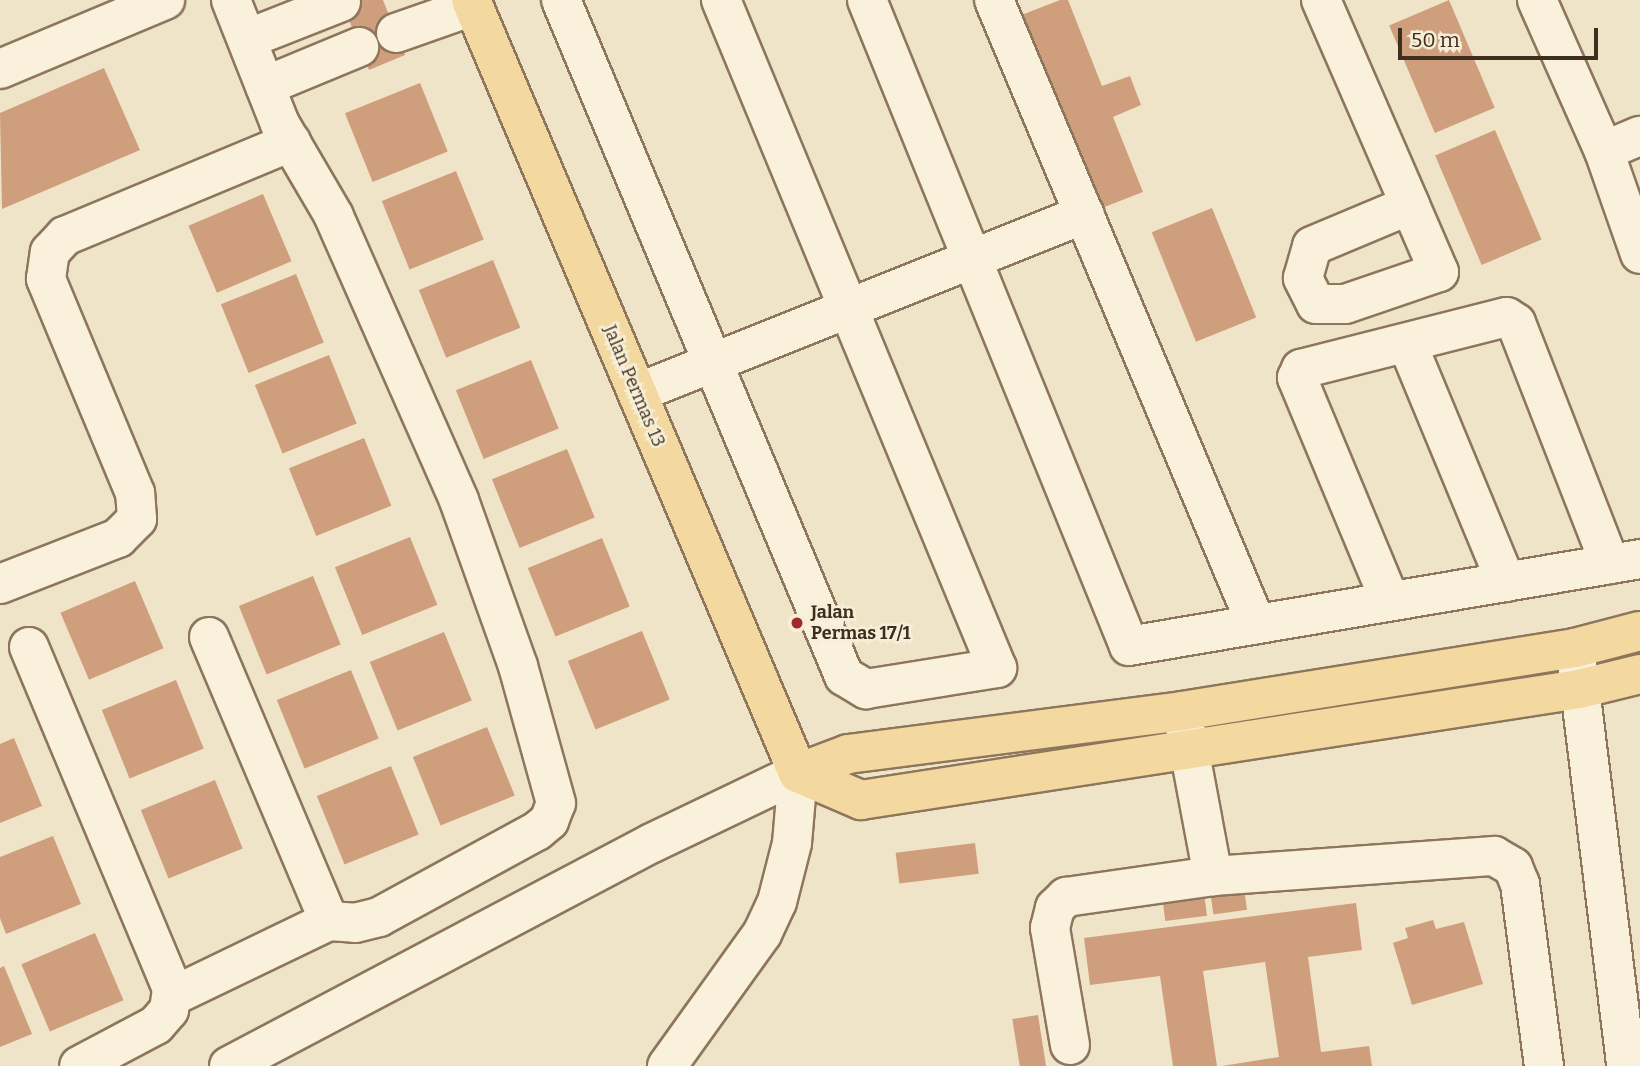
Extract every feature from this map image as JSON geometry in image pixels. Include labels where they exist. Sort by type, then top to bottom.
[{"type":"main road","name":"Jalan Permas 13","points":[[472,3],[798,772]]},
{"type":"main road","points":[[798,772],[848,754],[1182,711],[1575,648],[1640,631]]},
{"type":"main road","points":[[798,772],[861,800],[1189,752],[1579,689],[1640,674]]},
{"type":"street","points":[[0,69],[165,0]]},
{"type":"street","points":[[173,996],[329,921],[355,923],[379,917],[537,831],[549,821],[556,803],[518,666],[459,500],[334,216],[290,142],[232,0]]},
{"type":"street","points":[[561,0],[844,676],[866,689],[997,668],[721,0]]},
{"type":"street","points":[[867,0],[1129,646],[1625,562],[1516,323],[1507,317],[1301,369],[1297,378],[1390,601]]},
{"type":"street","points":[[994,0],[1256,624]]},
{"type":"street","points":[[1321,0],[1410,205]]},
{"type":"street","points":[[1537,0],[1604,151],[1640,254]]},
{"type":"street","points":[[247,40],[341,2]]},
{"type":"street","points":[[397,33],[472,3]]},
{"type":"street","points":[[265,86],[359,47]]},
{"type":"street","points":[[1604,151],[1640,136]]},
{"type":"street","points":[[0,584],[118,538],[137,519],[135,492],[46,279],[50,251],[65,236],[290,142]]},
{"type":"street","points":[[637,393],[1084,214]]},
{"type":"street","points":[[1407,343],[1506,582]]},
{"type":"street","points":[[209,637],[329,921]]},
{"type":"street","points":[[29,647],[173,996],[169,1010],[156,1025],[79,1066]]},
{"type":"street","points":[[1575,648],[1631,1026],[1626,1066]]},
{"type":"street","points":[[1182,711],[1213,876]]},
{"type":"street","points":[[229,1066],[652,843],[798,772]]},
{"type":"street","points":[[667,1066],[762,934],[777,902],[792,843],[798,772]]},
{"type":"street","points":[[1070,1045],[1050,928],[1060,902],[1073,894],[1213,876],[1494,856],[1504,860],[1521,884],[1544,1066]]},
{"type":"building","points":[[341,0],[383,0],[405,55],[369,70]]},
{"type":"building","points":[[1060,0],[1068,0],[1102,86],[1130,76],[1141,105],[1113,117],[1143,192],[1094,211],[1019,16]]},
{"type":"building","points":[[1449,0],[1495,108],[1435,133],[1389,25]]},
{"type":"building","points":[[104,68],[140,150],[2,209],[0,113]]},
{"type":"building","points":[[420,83],[448,152],[373,182],[345,113]]},
{"type":"building","points":[[1495,130],[1541,240],[1482,265],[1435,155]]},
{"type":"building","points":[[456,171],[484,240],[410,270],[382,201]]},
{"type":"building","points":[[263,194],[292,261],[217,293],[188,226]]},
{"type":"building","points":[[1212,208],[1256,317],[1196,342],[1152,232]]},
{"type":"building","points":[[493,260],[520,328],[446,358],[419,290]]},
{"type":"building","points":[[296,274],[324,343],[249,373],[221,304]]},
{"type":"building","points":[[329,355],[357,424],[283,454],[255,385]]},
{"type":"building","points":[[531,360],[559,429],[484,459],[456,390]]},
{"type":"building","points":[[364,438],[391,506],[316,536],[289,468]]},
{"type":"building","points":[[567,449],[595,518],[520,548],[492,479]]},
{"type":"building","points":[[410,537],[437,605],[362,635],[335,567]]},
{"type":"building","points":[[602,538],[630,607],[556,637],[528,568]]},
{"type":"building","points":[[313,576],[341,645],[267,675],[239,606]]},
{"type":"building","points":[[135,581],[164,648],[89,680],[60,613]]},
{"type":"building","points":[[642,631],[670,700],[596,730],[568,661]]},
{"type":"building","points":[[444,632],[472,701],[398,731],[370,662]]},
{"type":"building","points":[[351,670],[379,739],[305,769],[277,700]]},
{"type":"building","points":[[176,680],[204,749],[130,779],[102,710]]},
{"type":"building","points":[[487,727],[515,796],[441,826],[413,757]]},
{"type":"building","points":[[14,738],[42,806],[0,823],[0,744]]},
{"type":"building","points":[[391,766],[419,835],[345,865],[317,796]]},
{"type":"building","points":[[215,780],[243,849],[169,879],[141,810]]},
{"type":"building","points":[[53,836],[81,904],[6,934],[0,918],[0,857]]},
{"type":"building","points":[[975,843],[979,874],[899,884],[896,853]]},
{"type":"building","points":[[1244,888],[1247,910],[1213,915],[1210,893]]},
{"type":"building","points":[[1204,892],[1207,916],[1165,921],[1162,897]]},
{"type":"building","points":[[1356,903],[1362,950],[1308,957],[1321,1052],[1369,1046],[1372,1066],[1222,1066],[1279,1057],[1265,962],[1203,971],[1217,1066],[1173,1066],[1160,976],[1090,985],[1084,938]]},
{"type":"building","points":[[1433,920],[1436,929],[1464,922],[1483,984],[1412,1005],[1393,943],[1408,938],[1405,928]]},
{"type":"building","points":[[95,933],[124,1000],[50,1031],[21,964]]},
{"type":"building","points":[[4,966],[32,1034],[0,1047],[0,968]]},
{"type":"building","points":[[1038,1015],[1046,1066],[1020,1066],[1012,1019]]},
{"type":"place","name":"Jalan Permas 17/1","points":[[797,623]]}]
